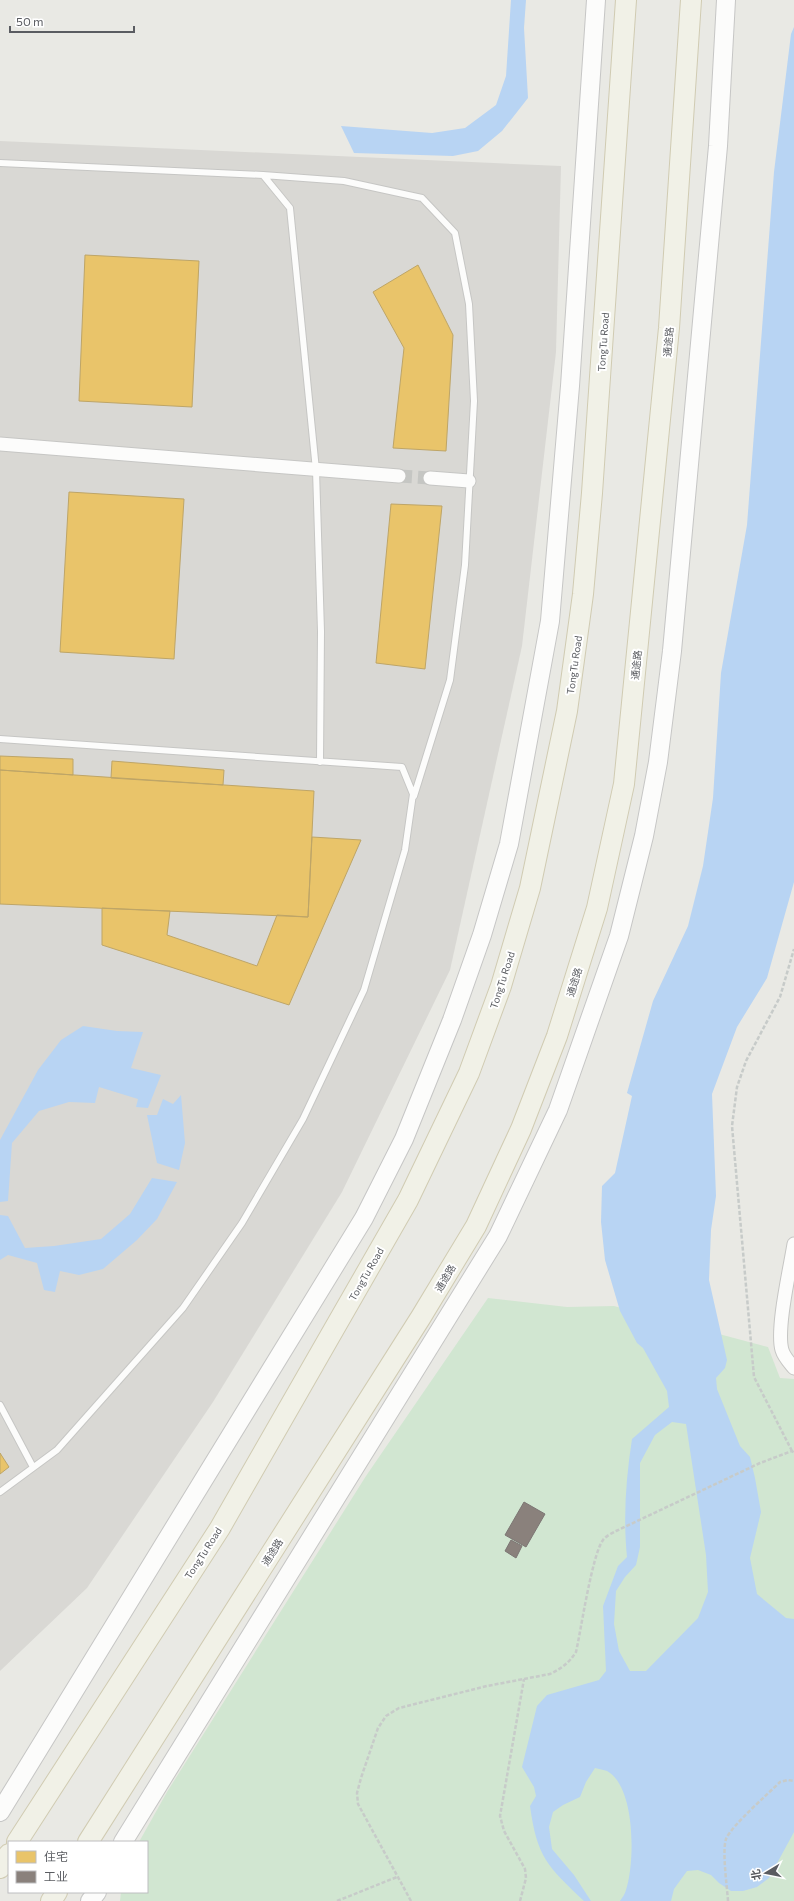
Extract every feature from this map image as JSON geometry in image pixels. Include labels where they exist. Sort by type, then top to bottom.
[{"type":"main road","points":[[0,1812],[364,1218],[404,1139],[452,1020],[482,935],[509,844],[550,621],[570,386],[596,0]]},
{"type":"main road","name":"TongTu Road","points":[[18,1841],[220,1528],[404,1207],[469,1073],[501,986],[530,888],[567,711],[583,594],[592,493],[626,0]]},
{"type":"main road","name":"通途路","points":[[89,1841],[417,1324],[476,1226],[521,1129],[557,1036],[597,908],[624,784],[669,328],[691,0]]},
{"type":"main road","points":[[124,1841],[498,1236],[558,1110],[619,936],[646,829],[658,762],[672,651],[718,146],[726,0]]},
{"type":"main road","points":[[0,1868],[8,1856]]},
{"type":"street","points":[[0,444],[399,476]]},
{"type":"street","points":[[430,478],[469,481]]},
{"type":"street","points":[[794,1244],[780,1331],[782,1349],[785,1358],[794,1368]]},
{"type":"lane","points":[[0,164],[262,175],[344,181],[422,198],[455,233],[469,304],[474,401],[465,565],[450,680],[412,802]]},
{"type":"lane","points":[[262,175],[290,208],[316,470],[322,631],[320,762]]},
{"type":"lane","points":[[0,739],[402,767],[413,794],[405,850],[364,990],[303,1119],[242,1223],[183,1308],[57,1450],[0,1492]]},
{"type":"lane","points":[[0,1405],[34,1467]]},
{"type":"path","points":[[411,1901],[358,1804],[357,1793],[378,1728],[386,1716],[399,1708],[487,1686],[550,1674],[570,1662],[576,1652],[598,1552],[604,1540],[616,1531],[760,1463],[793,1452],[754,1377],[732,1126],[737,1087],[746,1061],[780,997],[794,949]]},
{"type":"path","points":[[520,1901],[526,1878],[525,1869],[504,1831],[500,1816],[524,1679]]},
{"type":"path","points":[[728,1901],[725,1851],[726,1839],[732,1830],[780,1782],[788,1780],[794,1781]]},
{"type":"path","points":[[337,1901],[397,1877]]},
{"type":"shaded area","points":[[0,141],[561,166],[556,352],[522,646],[450,970],[342,1192],[213,1402],[87,1588],[0,1671]]},
{"type":"green space","points":[[488,1298],[567,1307],[614,1306],[768,1347],[780,1378],[794,1379],[794,1901],[120,1901],[121,1893],[148,1893],[148,1841],[140,1841],[167,1792],[366,1476]]},
{"type":"water","points":[[511,0],[526,0],[524,28],[528,98],[502,131],[478,151],[453,156],[354,153],[341,126],[432,133],[465,128],[496,105],[506,76]]},
{"type":"water","points":[[794,27],[794,882],[767,978],[737,1027],[712,1094],[716,1196],[711,1230],[709,1280],[727,1360],[725,1368],[716,1378],[717,1389],[740,1446],[750,1457],[761,1512],[750,1558],[757,1594],[786,1618],[794,1619],[794,1832],[769,1878],[757,1887],[743,1891],[731,1891],[719,1883],[711,1875],[698,1870],[687,1871],[674,1889],[671,1901],[620,1901],[626,1890],[631,1862],[631,1826],[628,1809],[617,1780],[607,1771],[595,1768],[586,1782],[580,1797],[563,1805],[553,1812],[549,1827],[552,1849],[574,1875],[591,1901],[584,1901],[552,1869],[540,1849],[530,1806],[536,1796],[534,1787],[522,1767],[537,1706],[547,1695],[599,1680],[606,1671],[603,1606],[618,1566],[627,1557],[625,1527],[626,1498],[632,1439],[669,1407],[667,1391],[643,1348],[637,1343],[620,1311],[605,1260],[601,1222],[602,1186],[615,1173],[632,1096],[627,1093],[653,1001],[688,926],[703,866],[713,798],[721,673],[747,525],[774,172],[791,34]],"holes":[[[672,1422],[686,1424],[706,1555],[708,1592],[698,1618],[646,1671],[630,1671],[619,1651],[614,1624],[616,1591],[625,1577],[636,1565],[640,1547],[640,1463],[655,1435]]]},
{"type":"water","points":[[83,1026],[117,1031],[143,1032],[131,1068],[161,1075],[148,1108],[136,1107],[138,1099],[99,1087],[95,1103],[69,1102],[39,1111],[12,1143],[8,1201],[0,1202],[0,1140],[38,1070],[61,1040]]},
{"type":"water","points":[[181,1095],[185,1143],[179,1170],[157,1163],[147,1115],[157,1115],[163,1099],[173,1104]]},
{"type":"water","points":[[152,1178],[177,1182],[157,1219],[137,1240],[103,1269],[79,1275],[60,1271],[55,1292],[44,1290],[37,1263],[8,1255],[0,1260],[0,1215],[8,1216],[25,1248],[54,1246],[101,1239],[130,1214]]},
{"type":"building: 住宅","points":[[85,255],[199,261],[192,407],[79,401]]},
{"type":"building: 住宅","points":[[418,265],[453,335],[446,451],[393,448],[404,348],[373,292]]},
{"type":"building: 住宅","points":[[69,492],[184,499],[174,659],[60,652]]},
{"type":"building: 住宅","points":[[391,504],[442,506],[425,669],[376,663]]},
{"type":"building: 住宅","points":[[0,756],[73,759],[73,775],[0,770]]},
{"type":"building: 住宅","points":[[112,761],[224,770],[223,785],[111,778]]},
{"type":"building: 住宅","points":[[0,770],[314,791],[308,917],[0,904]]},
{"type":"building: 住宅","points":[[312,837],[361,840],[289,1005],[102,945],[102,908],[170,911],[167,935],[257,966],[277,915],[308,917]]},
{"type":"building: 住宅","points":[[0,1453],[9,1467],[0,1474]]},
{"type":"building: 工业","points":[[524,1502],[545,1514],[526,1547],[505,1535]]},
{"type":"building: 工业","points":[[511,1540],[522,1546],[516,1558],[505,1551]]},
{"type":"tunnel","points":[[399,476],[430,478]]}]
